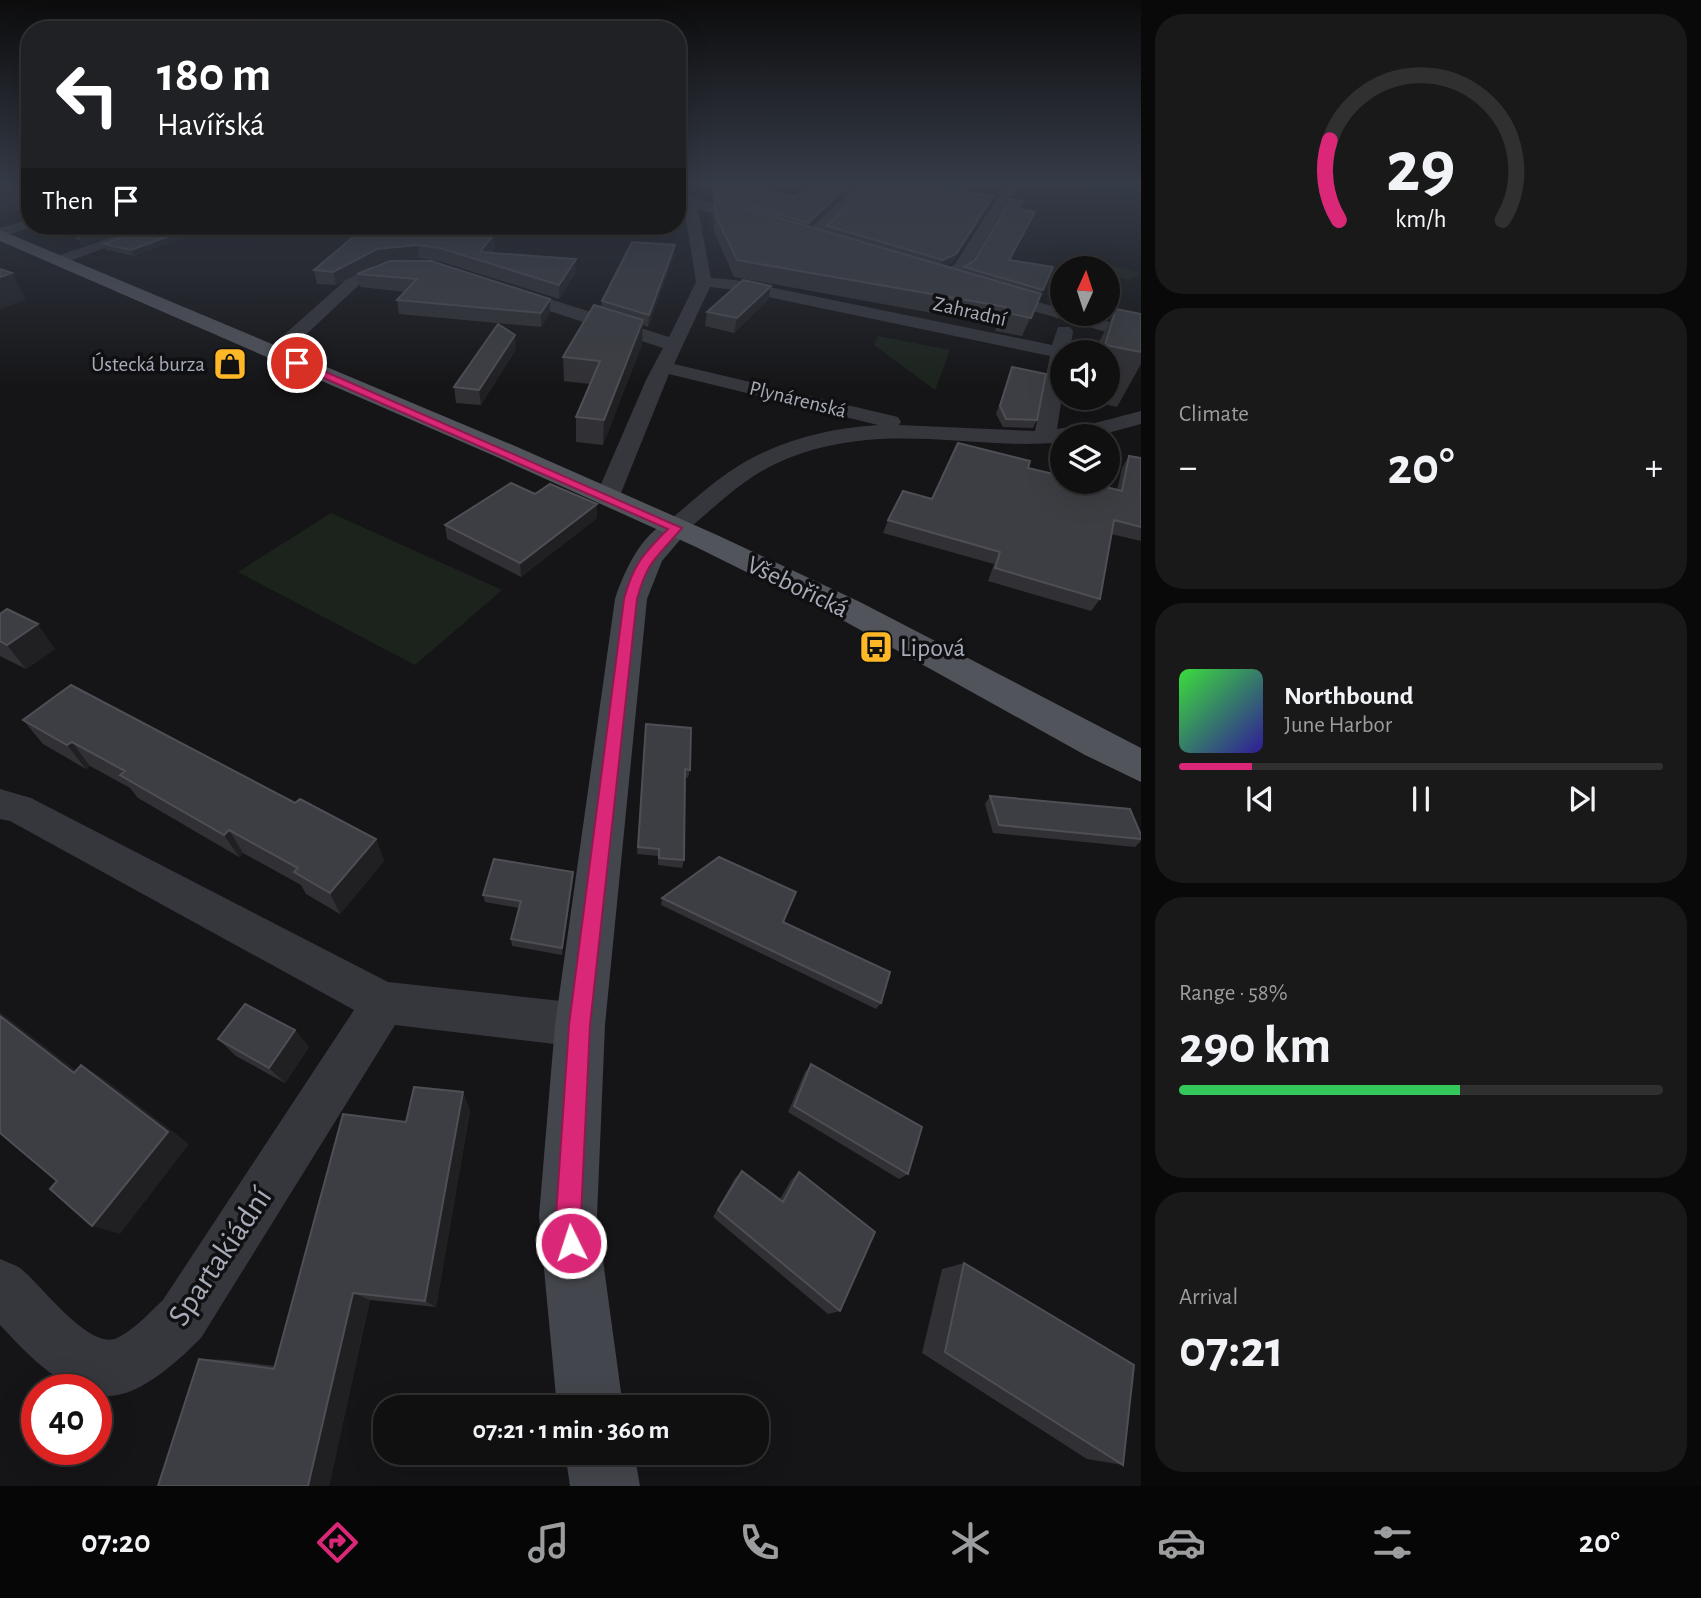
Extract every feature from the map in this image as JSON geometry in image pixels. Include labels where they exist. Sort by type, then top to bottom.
[{"type":"main road","name":"Všebořická","points":[[35,250],[676,528],[871,622],[1141,766]]},
{"type":"street","points":[[57,261],[87,250]]},
{"type":"street","points":[[607,498],[663,367],[699,297],[704,282],[697,250]]},
{"type":"street","points":[[971,250],[961,267],[934,275],[1050,310]]},
{"type":"street","points":[[274,354],[355,280],[386,268],[412,265]]},
{"type":"street","name":"Zahradní","points":[[704,282],[735,285],[1050,350]]},
{"type":"street","points":[[495,287],[674,345]]},
{"type":"street","points":[[1104,326],[1141,337]]},
{"type":"street","name":"Plynárenská","points":[[663,367],[933,433]]},
{"type":"street","points":[[1045,436],[1050,410]]},
{"type":"street","name":"Plynárenská","points":[[1120,424],[1141,417]]},
{"type":"street","name":"Plynárenská","points":[[676,528],[739,476],[806,445],[844,435],[888,431],[1017,438],[1050,435]]},
{"type":"street","name":"Plynárenská","points":[[1120,434],[1141,438]]},
{"type":"street","points":[[589,1395],[568,1216],[580,1025],[631,599],[638,572],[676,528]]},
{"type":"street","points":[[0,804],[18,808],[384,1003],[580,1025]]},
{"type":"street","name":"Spartakiádní","points":[[0,1286],[59,1343],[91,1366],[114,1369],[150,1350],[182,1319],[384,1003]]},
{"type":"street","points":[[601,1465],[605,1486]]},
{"type":"shaded area","points":[[1120,267],[1141,273],[1129,280],[1120,278]]},
{"type":"shaded area","points":[[878,336],[950,350],[935,390],[874,345]]},
{"type":"shaded area","points":[[331,513],[502,590],[415,665],[238,572]]},
{"type":"building","points":[[337,250],[374,250],[333,272],[314,270]]},
{"type":"building","points":[[448,250],[481,250],[576,259],[559,285]]},
{"type":"building","points":[[628,250],[673,250],[649,315],[602,301]]},
{"type":"building","points":[[732,250],[891,250],[1041,294],[1031,318],[1003,312],[1006,307],[737,260]]},
{"type":"building","points":[[910,250],[958,250],[943,260]]},
{"type":"building","points":[[980,250],[1014,250],[1009,260],[1050,267],[1050,274],[1043,290],[964,267],[974,261]]},
{"type":"building","points":[[390,261],[431,261],[550,299],[541,313],[397,300],[417,279],[357,274]]},
{"type":"building","points":[[0,269],[12,273],[0,277]]},
{"type":"building","points":[[743,280],[771,286],[737,318],[707,312]]},
{"type":"building","points":[[594,305],[643,320],[604,420],[576,417],[600,361],[563,357]]},
{"type":"building","points":[[1120,310],[1141,314],[1141,352],[1120,348],[1120,340],[1107,340],[1111,326],[1120,326]]},
{"type":"building","points":[[498,324],[515,335],[479,390],[454,387]]},
{"type":"building","points":[[1012,367],[1046,374],[1037,420],[1006,419],[1000,406]]},
{"type":"building","points":[[958,443],[1030,461],[1028,468],[1050,473],[1050,494],[1120,494],[1129,456],[1141,458],[1141,527],[1114,520],[1100,599],[995,568],[1000,552],[888,520],[903,491],[932,499]]},
{"type":"building","points":[[511,483],[535,494],[550,484],[597,504],[520,563],[445,525]]},
{"type":"building","points":[[7,609],[38,624],[7,645],[0,641],[0,614]]},
{"type":"building","points":[[71,685],[295,803],[300,799],[376,839],[330,893],[294,872],[298,868],[229,830],[224,835],[120,775],[125,771],[72,742],[67,745],[23,720]]},
{"type":"building","points":[[646,724],[691,728],[690,770],[685,769],[684,860],[659,858],[659,849],[638,847]]},
{"type":"building","points":[[990,796],[1130,809],[1141,839],[999,825]]},
{"type":"building","points":[[719,857],[796,892],[783,922],[890,972],[881,1003],[662,898]]},
{"type":"building","points":[[494,859],[573,872],[562,948],[511,939],[521,901],[483,895]]},
{"type":"building","points":[[245,1004],[295,1030],[269,1068],[218,1039]]},
{"type":"building","points":[[0,1016],[74,1073],[81,1065],[168,1132],[92,1226],[50,1189],[57,1181],[0,1133]]},
{"type":"building","points":[[811,1064],[922,1127],[908,1174],[794,1106]]},
{"type":"building","points":[[414,1087],[463,1092],[425,1301],[353,1293],[308,1486],[158,1486],[199,1359],[274,1369],[343,1114],[406,1122]]},
{"type":"building","points":[[742,1171],[783,1202],[799,1172],[875,1232],[840,1311],[718,1210]]},
{"type":"building","points":[[964,1263],[1134,1365],[1123,1465],[945,1352]]},
{"type":"place","name":"Ústecká burza","points":[[230,364]]},
{"type":"place","name":"Lipová","points":[[876,647]]},
{"type":"route","points":[[297,363],[676,528],[638,572],[631,599],[580,1025],[568,1216],[571,1243]]}]
